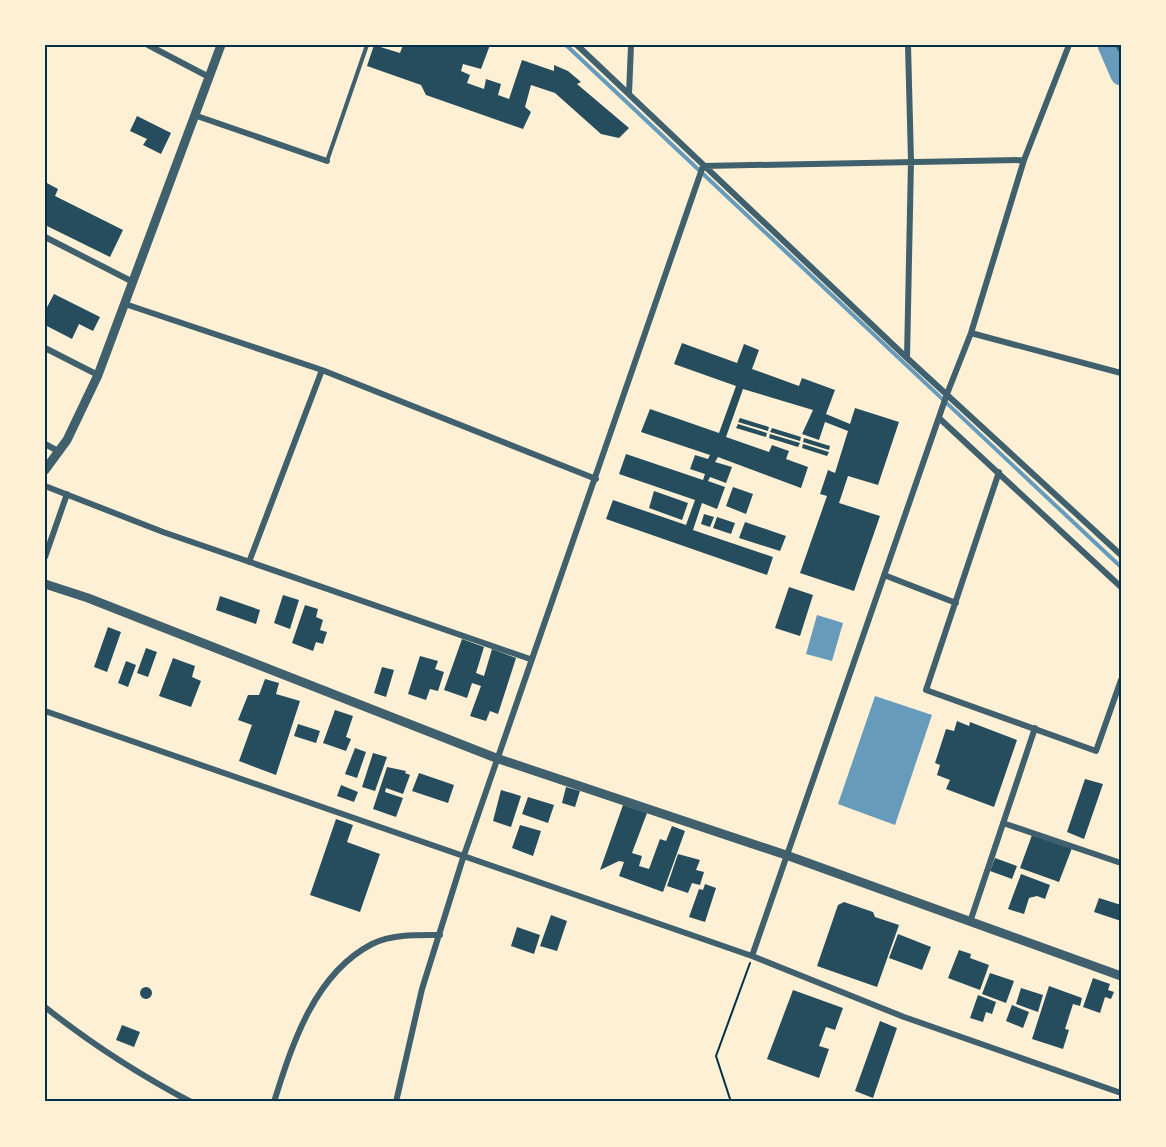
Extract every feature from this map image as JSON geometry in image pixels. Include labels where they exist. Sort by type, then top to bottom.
[{"type":"street","points":[[148,45],[208,77]]},
{"type":"street","points":[[45,470],[60,452],[98,375],[221,45]]},
{"type":"street","points":[[577,45],[907,358],[1121,555]]},
{"type":"street","points":[[629,94],[631,45]]},
{"type":"street","points":[[907,358],[911,161],[908,45]]},
{"type":"street","points":[[752,956],[947,394],[971,333],[1024,160],[1070,45]]},
{"type":"street","points":[[1118,45],[1121,50]]},
{"type":"street","points":[[194,115],[327,161]]},
{"type":"street","points":[[703,166],[1024,160]]},
{"type":"street","points":[[396,1102],[422,989],[463,858],[530,659],[596,479],[703,166]]},
{"type":"street","points":[[45,237],[133,282]]},
{"type":"street","points":[[125,304],[322,370],[596,479]]},
{"type":"street","points":[[971,333],[1121,373]]},
{"type":"street","points":[[45,348],[98,375]]},
{"type":"street","points":[[249,562],[322,370]]},
{"type":"street","points":[[939,418],[1121,587]]},
{"type":"street","points":[[45,444],[60,452]]},
{"type":"street","points":[[999,472],[926,690],[1096,752],[1121,680]]},
{"type":"street","points":[[45,486],[249,562],[530,659]]},
{"type":"street","points":[[45,556],[68,494]]},
{"type":"street","points":[[884,574],[956,603]]},
{"type":"street","points":[[45,584],[88,598],[496,758],[786,855],[1121,975]]},
{"type":"street","points":[[45,711],[463,858],[752,956],[904,1017],[1121,1093]]},
{"type":"street","points":[[970,922],[1035,728]]},
{"type":"street","points":[[1004,823],[1121,863]]},
{"type":"street","points":[[274,1102],[299,1029],[332,978],[372,944],[393,938],[440,935]]},
{"type":"street","points":[[45,1007],[75,1032],[154,1083],[191,1102]]},
{"type":"lane","points":[[327,161],[367,45]]},
{"type":"path","points":[[731,1102],[716,1056],[752,956]]},
{"type":"water","points":[[817,615],[843,623],[832,661],[806,654]]},
{"type":"water","points":[[875,696],[932,715],[895,825],[838,804]]},
{"type":"building","points":[[374,45],[400,53],[403,45],[490,45],[481,69],[463,64],[461,71],[470,75],[467,83],[484,89],[486,79],[501,84],[498,95],[509,99],[522,60],[554,71],[554,65],[568,71],[581,82],[577,84],[629,128],[619,138],[601,134],[555,93],[531,85],[525,107],[531,112],[523,129],[426,95],[421,85],[367,66]]},
{"type":"building","points":[[137,116],[171,133],[161,154],[143,145],[147,139],[130,131]]},
{"type":"building","points":[[45,182],[58,189],[55,196],[123,230],[110,257],[45,225]]},
{"type":"building","points":[[54,294],[100,317],[93,331],[79,324],[72,339],[45,325],[45,311]]},
{"type":"building","points":[[682,343],[737,363],[744,344],[759,350],[752,369],[799,386],[802,378],[835,390],[826,414],[850,424],[855,408],[899,422],[878,485],[848,476],[839,503],[880,516],[854,591],[800,573],[827,496],[820,494],[828,470],[835,473],[848,431],[825,422],[819,440],[802,434],[813,410],[743,389],[726,437],[769,452],[772,445],[789,451],[786,459],[808,467],[801,488],[718,457],[715,462],[732,467],[726,483],[710,477],[708,481],[725,487],[717,509],[702,503],[693,530],[773,557],[767,575],[606,519],[613,500],[686,525],[695,500],[619,474],[626,454],[703,480],[705,474],[690,469],[695,455],[708,459],[710,455],[641,432],[650,409],[719,433],[736,386],[674,364]]},
{"type":"building","points":[[740,418],[769,427],[768,431],[738,422]]},
{"type":"building","points":[[738,424],[767,433],[766,437],[736,428]]},
{"type":"building","points":[[772,428],[801,437],[800,441],[770,432]]},
{"type":"building","points":[[770,434],[800,443],[798,447],[769,438]]},
{"type":"building","points":[[804,438],[830,446],[829,450],[803,442]]},
{"type":"building","points":[[803,444],[829,452],[827,456],[802,448]]},
{"type":"building","points":[[733,487],[753,494],[746,514],[726,506]]},
{"type":"building","points":[[654,491],[688,503],[682,520],[649,508]]},
{"type":"building","points":[[704,514],[714,517],[710,527],[701,524]]},
{"type":"building","points":[[717,517],[735,523],[731,534],[713,528]]},
{"type":"building","points":[[745,522],[786,536],[780,551],[739,538]]},
{"type":"building","points":[[789,587],[813,595],[800,636],[775,628]]},
{"type":"building","points":[[283,595],[299,600],[290,629],[274,623]]},
{"type":"building","points":[[220,596],[260,610],[256,624],[216,610]]},
{"type":"building","points":[[305,605],[318,609],[316,617],[323,620],[320,630],[327,632],[323,644],[316,642],[313,651],[292,643]]},
{"type":"building","points":[[108,627],[121,632],[107,672],[94,667]]},
{"type":"building","points":[[462,639],[484,647],[476,673],[484,676],[492,649],[516,658],[498,714],[490,711],[486,721],[470,716],[481,686],[472,683],[467,698],[444,690]]},
{"type":"building","points":[[146,648],[157,652],[148,677],[137,673]]},
{"type":"building","points":[[420,656],[438,661],[435,669],[444,672],[438,691],[430,689],[426,700],[408,694]]},
{"type":"building","points":[[173,658],[195,666],[192,677],[201,681],[191,707],[159,696]]},
{"type":"building","points":[[126,661],[136,665],[128,687],[118,683]]},
{"type":"building","points":[[382,667],[394,670],[386,697],[374,693]]},
{"type":"building","points":[[265,679],[279,683],[276,694],[300,701],[276,775],[239,761],[252,725],[238,720],[248,695],[259,695]]},
{"type":"building","points":[[335,710],[353,716],[346,737],[351,739],[346,751],[323,743]]},
{"type":"building","points":[[957,721],[969,726],[970,722],[1017,740],[994,807],[946,789],[950,780],[937,775],[940,765],[935,763],[946,729],[954,731]]},
{"type":"building","points":[[298,724],[320,731],[316,743],[294,736]]},
{"type":"building","points":[[355,748],[366,752],[357,778],[345,774]]},
{"type":"building","points":[[373,753],[387,757],[375,791],[362,787]]},
{"type":"building","points":[[387,767],[406,771],[405,773],[410,775],[403,794],[386,788],[385,792],[403,798],[396,817],[373,809]]},
{"type":"building","points":[[419,773],[454,785],[448,803],[412,791]]},
{"type":"building","points":[[1085,779],[1103,784],[1084,839],[1067,832]]},
{"type":"building","points":[[341,785],[358,792],[354,802],[337,796]]},
{"type":"building","points":[[566,787],[580,791],[575,807],[562,803]]},
{"type":"building","points":[[501,790],[521,796],[511,827],[493,821]]},
{"type":"building","points":[[528,797],[554,805],[548,823],[522,814]]},
{"type":"building","points":[[623,805],[647,813],[632,853],[642,856],[639,866],[649,869],[660,839],[666,841],[672,826],[685,831],[663,892],[619,876],[624,862],[619,861],[600,870]]},
{"type":"building","points":[[336,819],[353,825],[347,842],[380,854],[360,912],[310,895]]},
{"type":"building","points":[[520,825],[541,831],[533,856],[512,848]]},
{"type":"building","points":[[1032,835],[1072,848],[1059,882],[1020,868]]},
{"type":"building","points":[[678,854],[700,860],[696,870],[704,872],[700,885],[692,883],[688,893],[667,886]]},
{"type":"building","points":[[995,858],[1017,866],[1012,879],[990,871]]},
{"type":"building","points":[[1021,874],[1050,885],[1045,899],[1037,896],[1029,898],[1024,914],[1008,909]]},
{"type":"building","points":[[705,884],[716,888],[705,922],[689,917],[699,889],[703,890]]},
{"type":"building","points":[[1099,898],[1121,905],[1121,921],[1094,912]]},
{"type":"building","points":[[844,902],[873,912],[875,917],[899,925],[877,987],[817,966],[838,905]]},
{"type":"building","points":[[551,915],[567,921],[557,951],[540,946]]},
{"type":"building","points":[[517,927],[540,935],[534,954],[511,946]]},
{"type":"building","points":[[898,934],[931,947],[922,970],[889,958]]},
{"type":"building","points":[[959,950],[971,954],[970,958],[989,965],[980,990],[948,978]]},
{"type":"building","points":[[990,973],[1014,981],[1006,1003],[982,994]]},
{"type":"building","points":[[1093,978],[1110,984],[1108,990],[1114,992],[1111,999],[1105,997],[1100,1013],[1083,1007]]},
{"type":"building","points":[[1049,986],[1082,998],[1080,1006],[1073,1004],[1065,1029],[1069,1030],[1063,1049],[1032,1039]]},
{"type":"building","points":[[146,987],[152,993],[146,999],[140,993]]},
{"type":"building","points":[[1021,988],[1043,995],[1038,1012],[1016,1004]]},
{"type":"building","points":[[793,990],[843,1008],[835,1030],[826,1027],[819,1046],[829,1049],[819,1078],[767,1059]]},
{"type":"building","points":[[978,995],[996,1002],[992,1014],[986,1012],[983,1022],[970,1018]]},
{"type":"building","points":[[1012,1005],[1029,1012],[1023,1028],[1006,1021]]},
{"type":"building","points":[[880,1021],[897,1028],[873,1098],[855,1091]]},
{"type":"building","points":[[122,1025],[140,1032],[134,1047],[116,1040]]},
{"type":"waterway","points":[[566,45],[1121,567]]},
{"type":"waterway","points":[[1108,45],[1121,75]]}]
